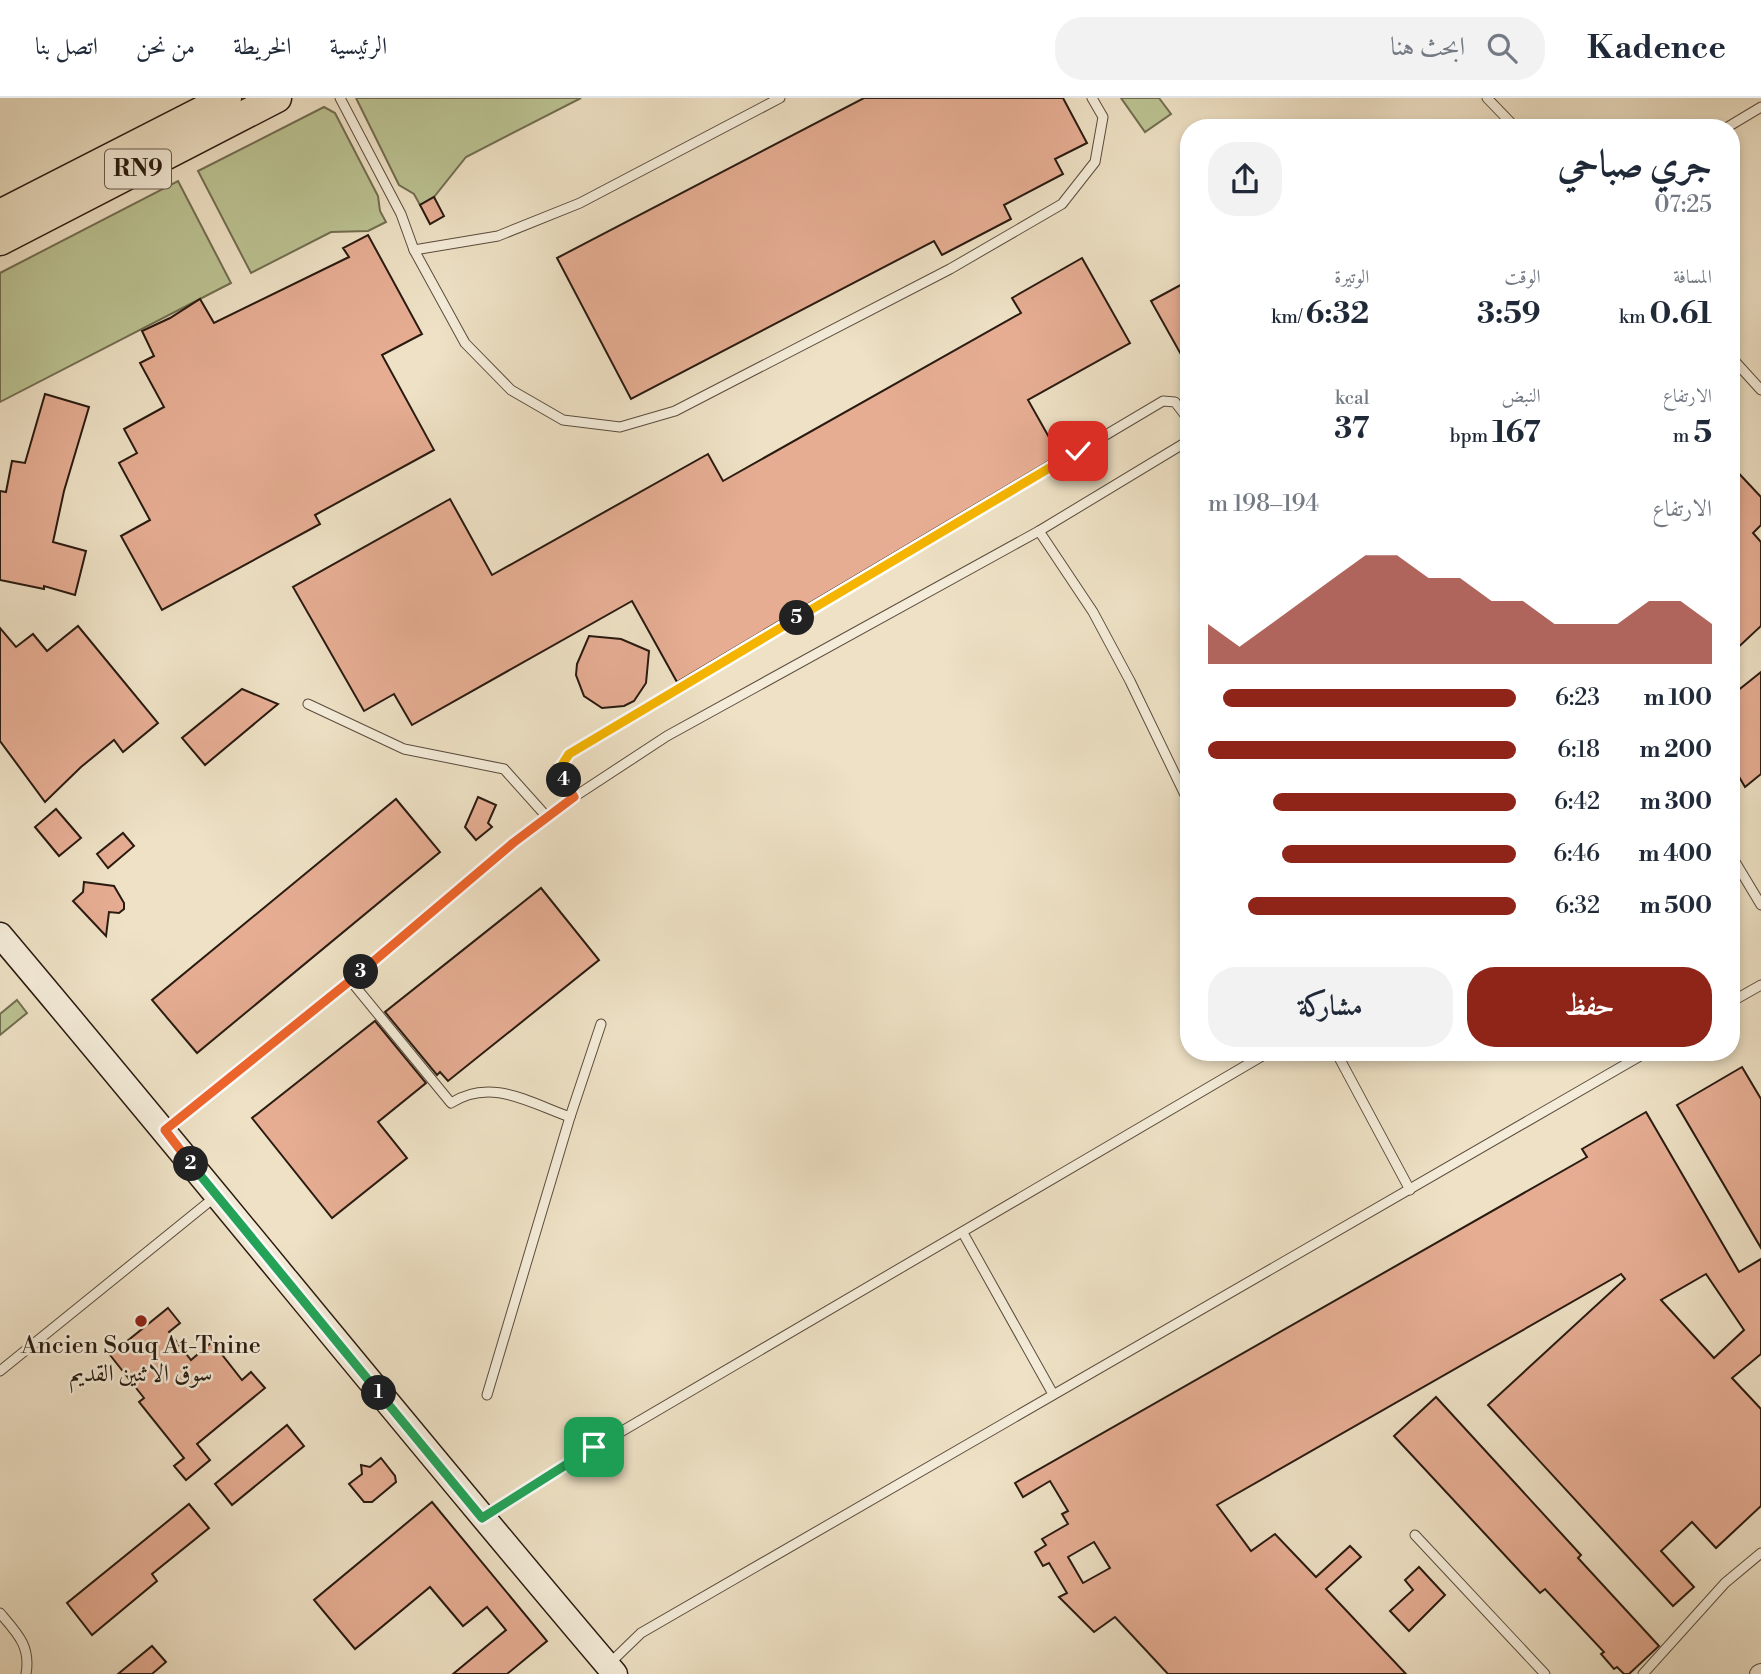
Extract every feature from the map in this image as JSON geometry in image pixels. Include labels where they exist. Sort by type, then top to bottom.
[{"type":"main road","name":"RN9","points":[[0,214],[227,98]]},
{"type":"main road","name":"RN9","points":[[0,241],[277,98]]},
{"type":"street","points":[[0,935],[165,1130],[216,1196],[608,1671]]},
{"type":"lane","points":[[340,98],[401,214],[414,250],[466,343],[511,390],[563,420],[620,427],[675,411],[950,269],[1062,204],[1095,163],[1103,117],[1092,98]]},
{"type":"lane","points":[[414,250],[498,236],[580,202],[780,98]]},
{"type":"lane","points":[[1487,98],[1507,119]]},
{"type":"lane","points":[[1740,120],[1761,107]]},
{"type":"lane","points":[[1740,367],[1761,390]]},
{"type":"lane","points":[[574,797],[560,768],[569,754],[1163,401],[1175,402],[1180,409]]},
{"type":"lane","points":[[165,1130],[574,797],[667,736],[1039,531],[1180,446]]},
{"type":"lane","points":[[1039,531],[1093,612],[1180,784]]},
{"type":"lane","points":[[308,704],[404,749],[504,769],[547,817]]},
{"type":"lane","points":[[1740,870],[1761,905]]},
{"type":"lane","points":[[350,980],[451,1103],[477,1091],[495,1091],[570,1117]]},
{"type":"lane","points":[[1740,997],[1761,985]]},
{"type":"lane","points":[[487,1395],[570,1117],[601,1024]]},
{"type":"lane","points":[[482,1518],[594,1447],[964,1233],[1254,1061]]},
{"type":"lane","points":[[1341,1061],[1410,1190]]},
{"type":"lane","points":[[608,1671],[642,1633],[1632,1061]]},
{"type":"lane","points":[[0,1371],[216,1196]]},
{"type":"lane","points":[[964,1233],[1053,1394]]},
{"type":"lane","points":[[1415,1535],[1545,1674]]},
{"type":"lane","points":[[1643,1674],[1724,1583],[1761,1553]]},
{"type":"lane","points":[[2,1618],[19,1636],[29,1657],[26,1674]]},
{"type":"green space","points":[[356,98],[581,98],[466,157],[434,197],[420,205],[414,194],[399,185]]},
{"type":"green space","points":[[1121,98],[1159,98],[1171,114],[1145,132]]},
{"type":"green space","points":[[324,107],[335,113],[378,196],[380,211],[386,222],[368,231],[331,232],[251,273],[198,171]]},
{"type":"green space","points":[[178,181],[231,283],[0,402],[0,273]]},
{"type":"green space","points":[[17,1000],[27,1013],[0,1035],[0,1014]]},
{"type":"building","points":[[864,98],[1063,98],[1087,143],[1055,159],[1063,174],[1004,205],[1011,219],[942,255],[934,241],[631,399],[557,258]]},
{"type":"building","points":[[434,197],[444,216],[430,224],[420,205]]},
{"type":"building","points":[[368,235],[422,334],[382,355],[434,450],[315,515],[320,524],[162,610],[121,536],[150,520],[119,463],[137,453],[124,429],[164,407],[140,363],[154,356],[142,331],[170,318],[200,299],[214,323],[349,257],[343,248]]},
{"type":"building","points":[[1082,258],[1130,343],[1028,400],[1059,455],[677,682],[632,601],[412,725],[394,694],[364,711],[293,587],[450,499],[492,575],[708,454],[723,481],[1021,313],[1012,298]]},
{"type":"building","points":[[1180,285],[1180,353],[1151,301]]},
{"type":"building","points":[[45,394],[89,407],[64,491],[53,542],[86,551],[75,595],[44,586],[44,589],[0,580],[0,491],[6,492],[12,461],[25,463]]},
{"type":"building","points":[[1740,475],[1761,497],[1761,525],[1753,533],[1761,542],[1761,626],[1740,646]]},
{"type":"building","points":[[78,626],[158,723],[123,752],[114,740],[45,802],[0,741],[0,628],[16,647],[33,634],[47,651]]},
{"type":"building","points":[[589,636],[621,639],[649,651],[646,683],[634,701],[624,706],[602,708],[584,696],[576,675],[577,664]]},
{"type":"building","points":[[1761,672],[1761,774],[1745,787],[1740,778],[1740,689]]},
{"type":"building","points":[[242,689],[278,704],[205,765],[182,738]]},
{"type":"building","points":[[478,797],[496,805],[488,823],[492,827],[476,840],[465,827]]},
{"type":"building","points":[[396,799],[440,852],[197,1053],[152,1000]]},
{"type":"building","points":[[56,809],[81,838],[59,856],[35,827]]},
{"type":"building","points":[[123,833],[134,846],[108,868],[97,854]]},
{"type":"building","points":[[84,882],[114,886],[124,903],[124,909],[119,913],[109,912],[106,936],[73,901],[83,892]]},
{"type":"building","points":[[541,888],[599,960],[448,1081],[440,1072],[437,1075],[385,1012]]},
{"type":"building","points":[[375,1021],[426,1083],[378,1122],[407,1158],[332,1218],[252,1118]]},
{"type":"building","points":[[1742,1067],[1761,1099],[1761,1248],[1677,1105]]},
{"type":"building","points":[[1646,1112],[1739,1272],[1761,1259],[1761,1354],[1732,1378],[1761,1409],[1761,1506],[1716,1548],[1692,1522],[1661,1551],[1694,1587],[1673,1606],[1488,1405],[1625,1279],[1621,1274],[1217,1505],[1251,1551],[1275,1534],[1316,1577],[1350,1546],[1361,1557],[1326,1589],[1406,1674],[1168,1674],[1115,1617],[1094,1632],[1059,1597],[1067,1593],[1049,1563],[1043,1566],[1035,1552],[1046,1545],[1042,1539],[1068,1524],[1062,1514],[1068,1511],[1050,1481],[1023,1497],[1015,1483],[1587,1157],[1582,1149]],"holes":[[[1706,1274],[1744,1330],[1714,1358],[1661,1300]],[[1094,1542],[1110,1568],[1083,1583],[1068,1557]]]},
{"type":"building","points":[[168,1308],[180,1323],[169,1332],[191,1360],[212,1342],[242,1380],[251,1372],[265,1388],[197,1444],[210,1460],[186,1480],[174,1466],[184,1458],[139,1402],[144,1398],[110,1355]]},
{"type":"building","points":[[1436,1397],[1581,1555],[1578,1558],[1659,1646],[1629,1674],[1624,1674],[1617,1667],[1614,1669],[1601,1654],[1604,1652],[1545,1589],[1540,1593],[1394,1436]]},
{"type":"building","points":[[287,1425],[304,1446],[232,1505],[215,1484]]},
{"type":"building","points":[[381,1458],[395,1476],[396,1482],[372,1502],[364,1502],[349,1484],[362,1474],[361,1465],[370,1467]]},
{"type":"building","points":[[432,1502],[547,1641],[507,1674],[453,1674],[506,1630],[487,1607],[463,1626],[430,1587],[355,1649],[314,1600]]},
{"type":"building","points":[[189,1504],[209,1528],[152,1574],[157,1581],[92,1635],[67,1603]]},
{"type":"building","points":[[1419,1567],[1445,1595],[1409,1631],[1390,1611],[1413,1590],[1405,1580]]},
{"type":"building","points":[[152,1646],[166,1662],[152,1674],[118,1674]]},
{"type":"place","name":"Ancien Souq At-Tnine سوق الاثنين القديم","points":[[141,1321]]},
{"type":"route","points":[[594,1447],[482,1518],[216,1196],[165,1130],[402,938],[513,843],[574,797],[560,768],[569,754],[1078,451]]}]
